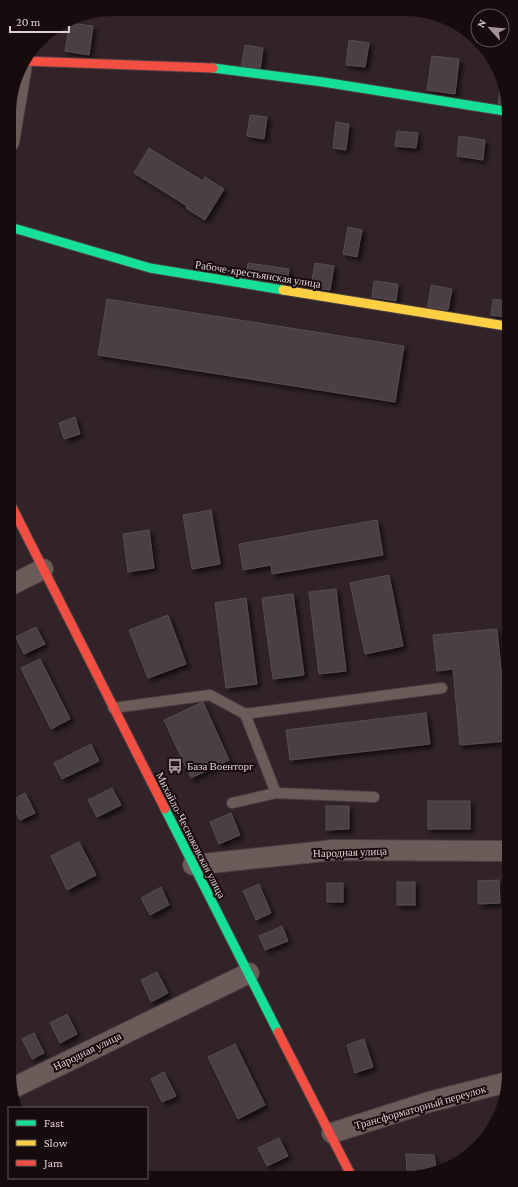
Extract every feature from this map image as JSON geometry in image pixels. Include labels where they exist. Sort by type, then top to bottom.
[{"type":"street","points":[[31,61],[200,66],[323,82],[502,110]]},
{"type":"street","name":"Рабоче-крестьянская улица","points":[[16,229],[150,268],[502,325]]},
{"type":"street","name":"Михайло-Чесноковская улица","points":[[16,515],[193,865],[332,1133],[349,1171]]},
{"type":"street","points":[[16,582],[43,569]]},
{"type":"street","name":"Народная улица","points":[[193,865],[334,850],[502,851]]},
{"type":"street","name":"Народная улица","points":[[17,1086],[249,973]]},
{"type":"street","name":"Трансформаторный переулок","points":[[332,1133],[429,1102],[501,1084]]},
{"type":"lane","points":[[113,708],[210,696],[246,714],[442,688]]},
{"type":"lane","points":[[246,714],[276,793]]},
{"type":"lane","points":[[232,803],[276,793],[374,797]]},
{"type":"building","points":[[75,24],[93,26],[89,55],[65,51],[69,27]]},
{"type":"building","points":[[349,40],[369,43],[365,67],[346,65]]},
{"type":"building","points":[[245,45],[263,48],[260,71],[241,68]]},
{"type":"building","points":[[432,56],[459,59],[455,94],[427,90]]},
{"type":"building","points":[[500,92],[501,105],[498,105]]},
{"type":"building","points":[[250,115],[267,117],[264,139],[247,136]]},
{"type":"building","points":[[336,122],[349,124],[346,150],[333,148]]},
{"type":"building","points":[[397,131],[418,133],[416,148],[395,146]]},
{"type":"building","points":[[459,136],[485,140],[483,160],[457,156]]},
{"type":"building","points":[[149,148],[203,181],[205,177],[224,189],[205,220],[186,208],[187,206],[134,173]]},
{"type":"building","points":[[348,227],[362,230],[357,257],[343,254]]},
{"type":"building","points":[[248,263],[289,269],[287,284],[246,279]]},
{"type":"building","points":[[315,263],[334,266],[330,290],[311,287]]},
{"type":"building","points":[[374,281],[398,284],[396,301],[372,297]]},
{"type":"building","points":[[431,285],[452,289],[448,310],[428,307]]},
{"type":"building","points":[[107,299],[404,346],[395,402],[98,355]]},
{"type":"building","points":[[493,299],[502,300],[502,316],[491,315]]},
{"type":"building","points":[[75,417],[80,434],[64,439],[59,423]]},
{"type":"building","points":[[211,510],[220,564],[192,569],[183,515]]},
{"type":"building","points":[[377,520],[383,555],[272,574],[271,565],[243,570],[239,544]]},
{"type":"building","points":[[149,530],[154,568],[128,572],[123,534]]},
{"type":"building","points":[[389,575],[403,646],[365,654],[350,583]]},
{"type":"building","points":[[336,589],[346,671],[319,674],[309,592]]},
{"type":"building","points":[[293,594],[304,675],[273,679],[262,598]]},
{"type":"building","points":[[246,598],[257,684],[226,688],[215,603]]},
{"type":"building","points":[[168,615],[186,664],[148,678],[129,630]]},
{"type":"building","points":[[36,627],[45,644],[24,654],[16,637]]},
{"type":"building","points":[[497,629],[502,680],[502,742],[460,745],[453,669],[437,671],[433,635]]},
{"type":"building","points":[[40,659],[70,719],[51,729],[21,668]]},
{"type":"building","points":[[203,702],[229,760],[191,778],[164,720]]},
{"type":"building","points":[[426,713],[430,744],[290,760],[286,730]]},
{"type":"building","points":[[91,744],[99,761],[62,779],[54,763]]},
{"type":"building","points":[[112,788],[121,805],[97,817],[88,800]]},
{"type":"building","points":[[25,793],[35,813],[20,820],[16,812],[16,798]]},
{"type":"building","points":[[428,801],[470,801],[470,829],[428,829]]},
{"type":"building","points":[[326,806],[349,806],[349,829],[326,830]]},
{"type":"building","points":[[231,813],[240,835],[219,844],[210,822]]},
{"type":"building","points":[[79,842],[96,875],[67,890],[51,856]]},
{"type":"building","points":[[499,880],[500,903],[478,904],[478,881]]},
{"type":"building","points":[[397,882],[415,882],[415,905],[397,905]]},
{"type":"building","points":[[327,883],[343,883],[343,902],[327,902]]},
{"type":"building","points":[[259,884],[271,913],[256,920],[243,891]]},
{"type":"building","points":[[161,887],[169,905],[150,915],[141,898]]},
{"type":"building","points":[[282,926],[288,941],[265,950],[259,936]]},
{"type":"building","points":[[157,972],[168,993],[151,1002],[141,980]]},
{"type":"building","points":[[67,1014],[77,1034],[60,1043],[50,1023]]},
{"type":"building","points":[[34,1033],[44,1053],[32,1059],[22,1039]]},
{"type":"building","points":[[364,1039],[373,1067],[355,1073],[347,1045]]},
{"type":"building","points":[[235,1044],[265,1105],[238,1119],[208,1057]]},
{"type":"building","points":[[164,1072],[176,1096],[162,1102],[151,1079]]},
{"type":"building","points":[[279,1138],[288,1156],[267,1166],[258,1148]]},
{"type":"building","points":[[406,1154],[434,1155],[436,1166],[407,1171]]},
{"type":"traffic: fast","points":[[213,68],[323,82],[502,110]]},
{"type":"traffic: fast","points":[[16,229],[150,268],[283,290]]},
{"type":"traffic: fast","points":[[165,809],[278,1032]]},
{"type":"traffic: slow","points":[[283,290],[502,325]]},
{"type":"traffic: jam","points":[[31,61],[213,68]]},
{"type":"traffic: jam","points":[[16,515],[165,809]]},
{"type":"traffic: jam","points":[[278,1032],[349,1171]]},
{"type":"place","name":"База Военторг","points":[[175,766]]}]
